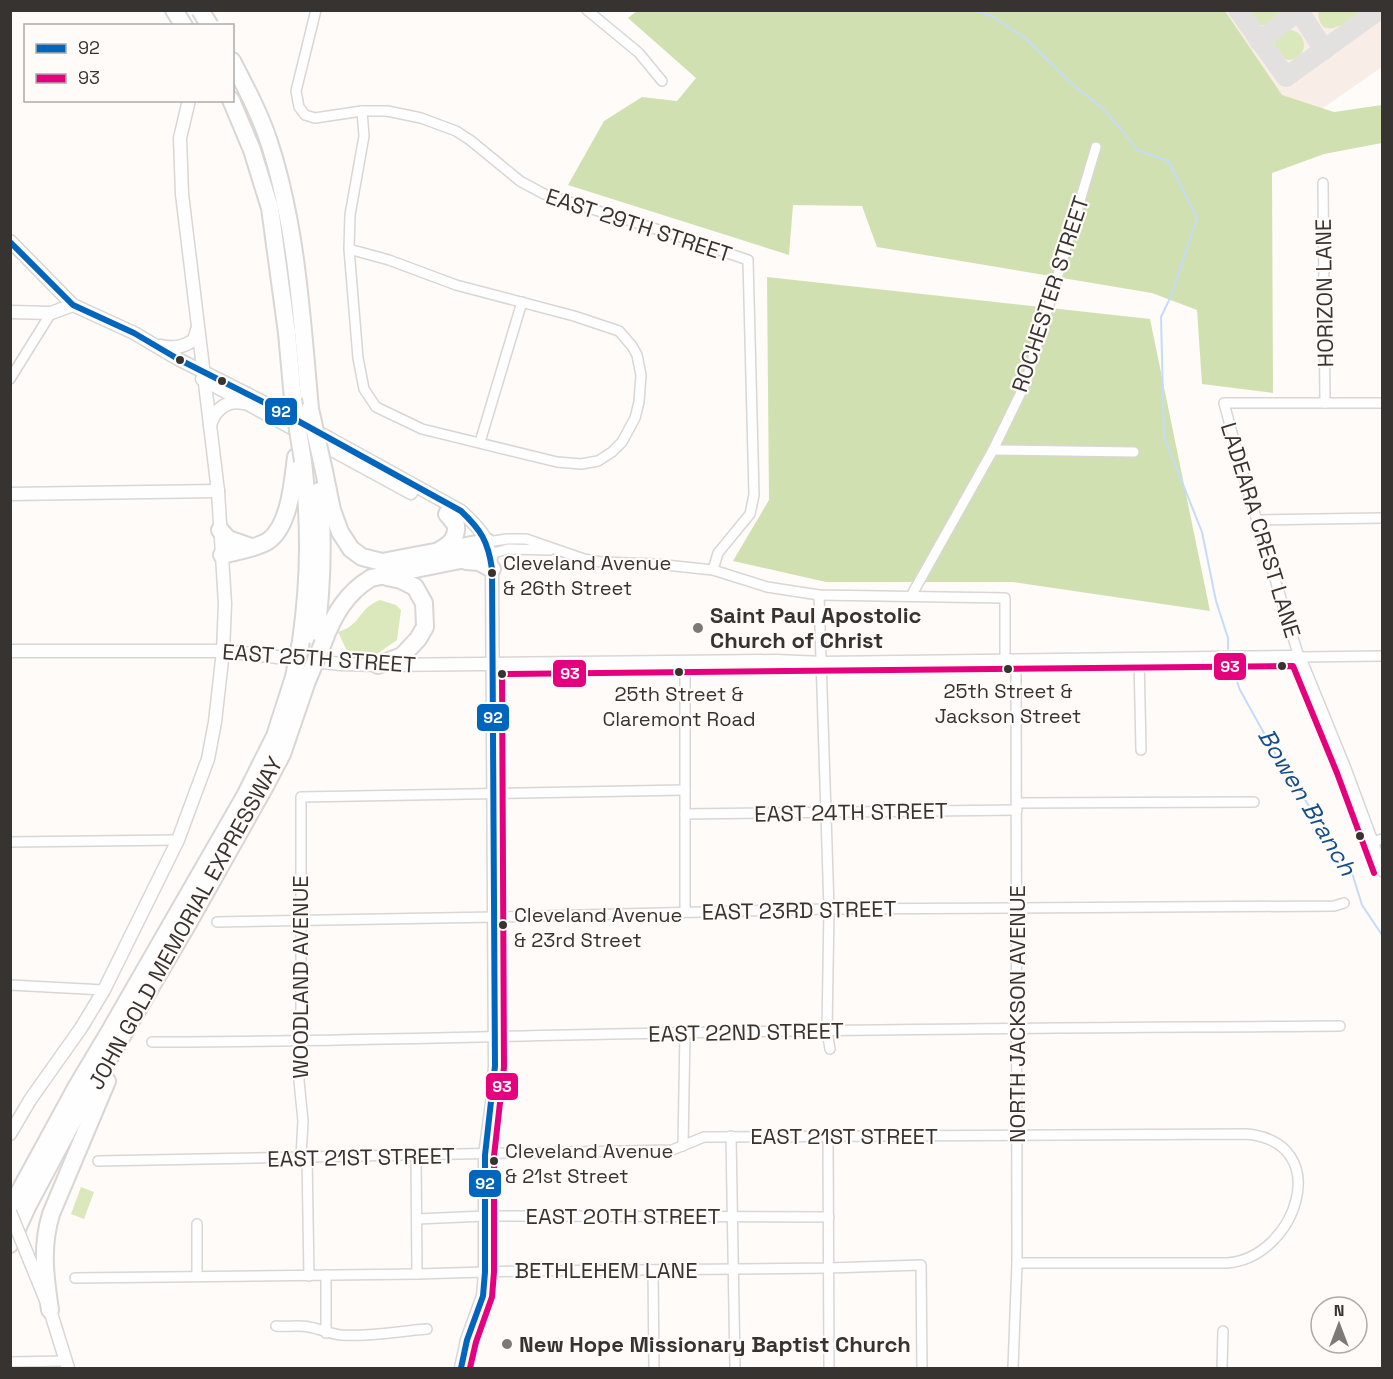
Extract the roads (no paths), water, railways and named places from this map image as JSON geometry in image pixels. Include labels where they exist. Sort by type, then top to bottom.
[{"type":"highway","points":[[174,10],[183,24]]},
{"type":"highway","points":[[200,10],[208,24]]},
{"type":"highway","points":[[234,65],[269,144],[285,202],[301,314],[310,408],[310,464],[322,558],[321,598],[313,642],[300,679]]},
{"type":"highway","points":[[232,102],[252,150],[270,208],[287,333],[293,399],[310,464],[340,532],[357,554],[369,560],[382,562],[439,550],[490,555]]},
{"type":"highway","points":[[222,555],[252,547],[268,540],[277,531],[291,495],[310,464]]},
{"type":"highway","points":[[439,550],[452,542],[456,536],[456,525],[447,514]]},
{"type":"highway","points":[[220,530],[228,539],[252,547]]},
{"type":"highway","points":[[313,642],[353,591],[371,578],[456,561],[480,562],[490,555]]},
{"type":"highway","points":[[378,665],[402,656],[423,633],[425,620],[424,603],[415,587],[401,580],[383,576]]},
{"type":"highway","name":"JOHN GOLD MEMORIAL EXPRESSWAY","points":[[10,1245],[66,1133],[282,754],[300,679]]},
{"type":"highway","name":"JOHN GOLD MEMORIAL EXPRESSWAY","points":[[10,1211],[77,1086],[245,796],[300,679]]},
{"type":"highway","points":[[50,1310],[44,1266],[46,1230],[133,1018]]},
{"type":"street","name":"EAST 29TH STREET","points":[[316,10],[296,91],[298,107],[305,115],[315,118],[362,111],[387,111],[440,124],[470,140],[534,190],[748,260],[754,495],[750,514],[718,553],[713,570]]},
{"type":"street","points":[[586,10],[639,53],[662,81]]},
{"type":"street","points":[[10,1134],[30,1100],[81,1028],[104,990],[178,840],[208,759],[215,722],[223,651],[225,604],[218,491],[179,156],[180,138],[189,102]]},
{"type":"street","points":[[349,249],[389,260],[456,285],[609,327],[626,338],[637,355],[642,375],[635,418],[622,442],[598,461],[581,465],[557,462],[422,429],[376,407],[364,389],[358,358],[349,249],[351,215],[364,136],[362,111]]},
{"type":"street","name":"ROCHESTER STREET","points":[[911,596],[993,450],[1026,382],[1096,147]]},
{"type":"street","name":"HORIZON LANE","points":[[1323,183],[1325,403]]},
{"type":"street","points":[[10,241],[72,305],[151,342],[250,405],[464,522],[490,555]]},
{"type":"street","points":[[480,442],[522,302]]},
{"type":"street","points":[[10,312],[51,312],[72,305]]},
{"type":"street","points":[[10,379],[51,312]]},
{"type":"street","points":[[151,342],[170,348],[183,346],[197,336],[197,323]]},
{"type":"street","points":[[123,329],[150,351],[269,405],[461,511],[478,526],[490,555],[495,917],[493,1096],[485,1155],[483,1296],[467,1340],[461,1368]]},
{"type":"street","points":[[210,430],[214,416],[223,406],[239,401],[250,405]]},
{"type":"street","name":"LADEARA CREST LANE","points":[[1299,657],[1224,403],[1325,403]]},
{"type":"street","points":[[1325,403],[1383,403]]},
{"type":"street","points":[[993,450],[1134,452]]},
{"type":"street","points":[[10,494],[218,491]]},
{"type":"street","points":[[1257,520],[1383,518]]},
{"type":"street","points":[[490,555],[507,539],[526,540],[601,562],[656,564],[713,570],[767,586],[819,595],[911,596]]},
{"type":"street","points":[[819,595],[829,909],[827,1031],[830,1049]]},
{"type":"street","name":"NORTH JACKSON AVENUE","points":[[911,596],[1005,598],[1017,806],[1017,1263],[1013,1368]]},
{"type":"street","name":"EAST 25TH STREET","points":[[10,651],[223,651],[341,664],[378,665],[822,663],[1383,656]]},
{"type":"street","points":[[1299,657],[1378,840],[1383,870]]},
{"type":"street","points":[[1139,658],[1141,750]]},
{"type":"street","points":[[685,662],[687,727],[685,911]]},
{"type":"street","points":[[493,793],[685,790]]},
{"type":"street","name":"WOODLAND AVENUE","points":[[309,1276],[303,1121],[299,1081],[301,797],[493,793]]},
{"type":"street","name":"EAST 24TH STREET","points":[[685,814],[1254,802]]},
{"type":"street","points":[[10,842],[178,840]]},
{"type":"street","name":"EAST 23RD STREET","points":[[218,921],[829,909],[1334,906],[1344,903]]},
{"type":"street","points":[[10,985],[104,990]]},
{"type":"street","name":"EAST 22ND STREET","points":[[152,1042],[301,1042],[495,1036],[1017,1028],[1340,1026]]},
{"type":"street","points":[[683,1146],[685,1033]]},
{"type":"street","name":"EAST 21ST STREET","points":[[98,1161],[672,1150],[704,1137],[731,1136],[1255,1134],[1273,1140],[1294,1161],[1299,1181],[1296,1203],[1283,1228],[1266,1246],[1243,1261],[1227,1263],[1017,1263]]},
{"type":"street","points":[[731,1136],[735,1368]]},
{"type":"street","points":[[828,1137],[830,1368]]},
{"type":"street","points":[[416,1155],[417,1274]]},
{"type":"street","points":[[10,1211],[50,1310],[68,1365],[10,1362]]},
{"type":"street","name":"EAST 20TH STREET","points":[[417,1219],[485,1216],[829,1216]]},
{"type":"street","points":[[197,1224],[197,1276]]},
{"type":"street","name":"BETHLEHEM LANE","points":[[75,1278],[921,1266],[922,1368]]},
{"type":"street","points":[[653,1270],[654,1368]]},
{"type":"street","points":[[326,1275],[326,1333]]},
{"type":"street","points":[[276,1326],[309,1327],[343,1336],[388,1335],[397,1331],[427,1329]]},
{"type":"street","points":[[1222,1368],[1223,1331]]},
{"type":"waterway","name":"Bowen Branch","points":[[971,10],[990,15],[1025,38],[1074,86],[1101,107],[1137,150],[1168,161],[1197,218],[1172,294],[1161,317],[1164,437],[1202,532],[1216,601],[1228,638],[1228,649]]},
{"type":"waterway","name":"Bowen Branch","points":[[1232,668],[1240,690],[1275,753],[1333,847],[1352,873],[1362,905],[1382,935]]},
{"type":"place","name":"Cleveland Avenue & 26th Street","points":[[492,573]]},
{"type":"place","name":"Saint Paul Apostolic Church of Christ","points":[[698,628]]},
{"type":"place","name":"25th Street & Jackson Street","points":[[1008,669]]},
{"type":"place","name":"25th Street & Claremont Road","points":[[679,672]]},
{"type":"place","name":"Cleveland Avenue & 23rd Street","points":[[503,925]]},
{"type":"place","name":"Cleveland Avenue & 21st Street","points":[[494,1161]]},
{"type":"place","name":"New Hope Missionary Baptist Church","points":[[507,1344]]}]
